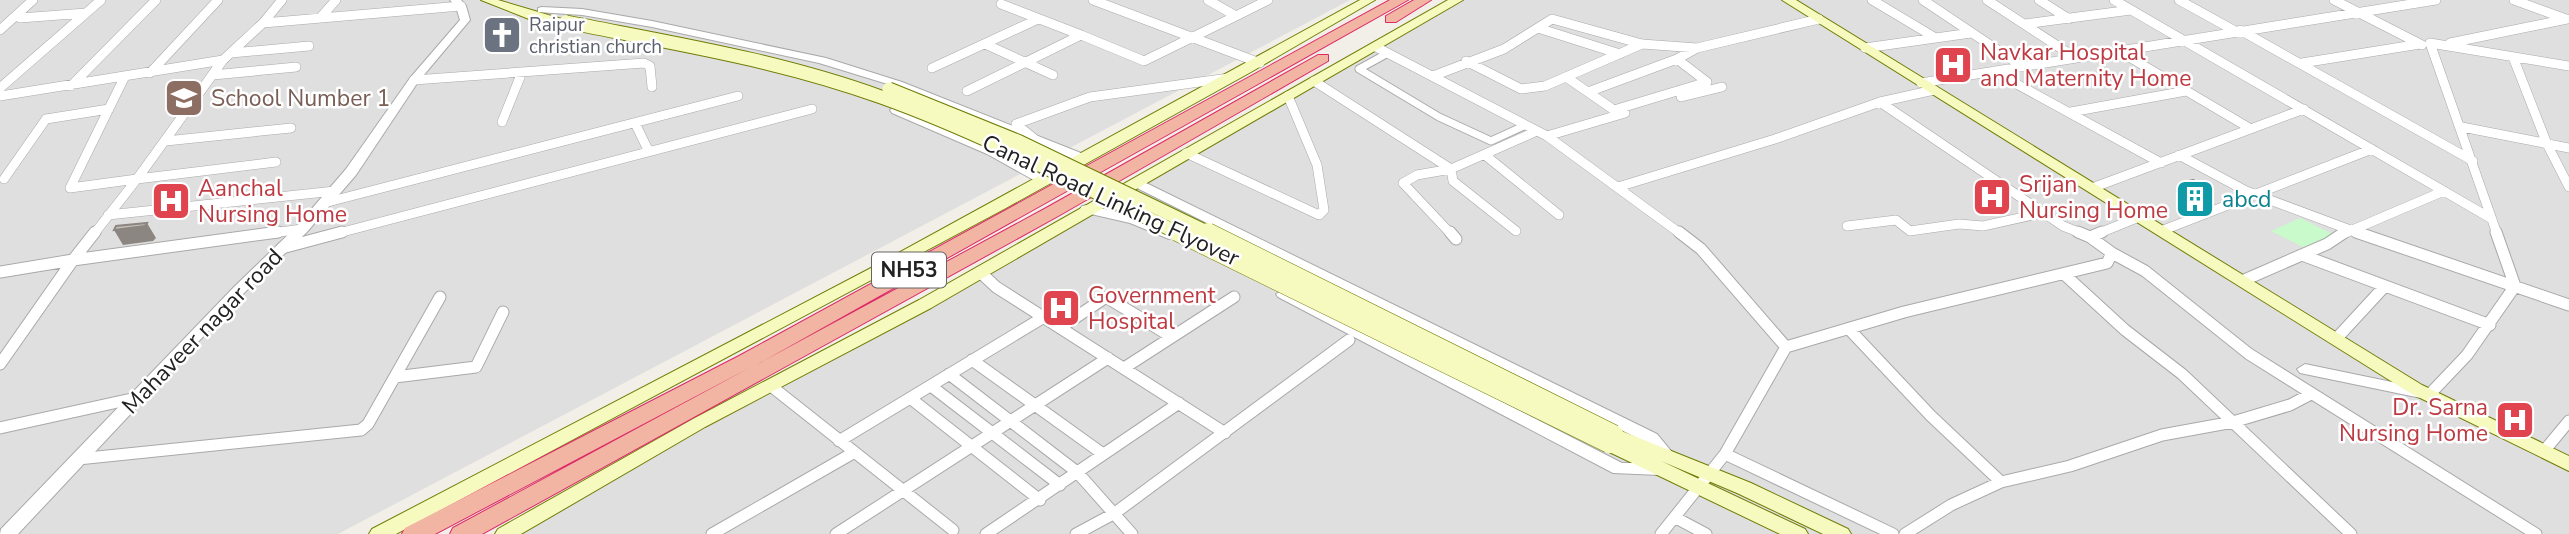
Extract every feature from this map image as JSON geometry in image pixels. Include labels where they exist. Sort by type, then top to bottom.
[{"type":"highway","name":"NH53","points":[[414,534],[723,373],[1401,0]]},
{"type":"highway","name":"NH53","points":[[461,534],[1054,211],[1424,0]]},
{"type":"main road","points":[[487,0],[537,13]]},
{"type":"main road","points":[[511,0],[537,13]]},
{"type":"main road","points":[[379,534],[902,258],[1235,77],[1369,0]]},
{"type":"main road","points":[[505,534],[980,272],[1314,81],[1382,50],[1457,0]]},
{"type":"main road","points":[[1788,0],[2429,395],[2569,464]]},
{"type":"main road","name":"Canal Road Linking Flyover","points":[[537,13],[773,64],[881,97],[1009,150],[1704,481]]},
{"type":"main road","points":[[1704,481],[1798,534]]},
{"type":"main road","points":[[1704,481],[1841,534]]},
{"type":"street","points":[[0,30],[33,0]]},
{"type":"street","points":[[0,88],[101,0]]},
{"type":"street","points":[[71,86],[156,0]]},
{"type":"street","points":[[150,73],[218,0]]},
{"type":"street","points":[[0,365],[74,260],[166,141],[223,60],[263,23],[282,0]]},
{"type":"street","points":[[320,19],[336,0]]},
{"type":"street","points":[[388,13],[396,0]]},
{"type":"street","points":[[1093,0],[1260,63]]},
{"type":"street","points":[[1208,0],[1236,16]]},
{"type":"street","points":[[1001,4],[1144,61],[1268,0]]},
{"type":"street","points":[[1872,0],[1934,37]]},
{"type":"street","points":[[1923,0],[2023,67]]},
{"type":"street","points":[[1987,0],[2076,58]]},
{"type":"street","points":[[2039,0],[2069,19]]},
{"type":"street","points":[[2115,0],[2492,219]]},
{"type":"street","points":[[2182,1],[2202,0]]},
{"type":"street","points":[[2333,0],[2420,44],[2569,66]]},
{"type":"street","points":[[1618,187],[1775,139],[1928,86],[1993,71],[2402,2],[2436,0]]},
{"type":"street","points":[[2514,0],[2568,19]]},
{"type":"street","points":[[2182,1],[2302,63],[2473,161]]},
{"type":"street","points":[[263,23],[460,9]]},
{"type":"street","name":"Mahaveer nagar road","points":[[7,534],[302,229],[335,191],[414,80],[460,9]]},
{"type":"street","points":[[2025,24],[2131,10]]},
{"type":"street","points":[[537,13],[582,12],[822,60],[898,83],[1082,158]]},
{"type":"street","points":[[20,18],[86,13]]},
{"type":"street","points":[[537,13],[838,88],[909,114],[1044,180]]},
{"type":"street","points":[[1433,76],[1466,61],[1504,49],[1552,19],[1642,44],[1697,48]]},
{"type":"street","points":[[1588,92],[1677,59],[1697,48],[1819,19]]},
{"type":"street","points":[[2438,48],[2568,19]]},
{"type":"street","points":[[932,68],[1036,20]]},
{"type":"street","points":[[1538,28],[1620,54]]},
{"type":"street","points":[[1866,48],[1971,33]]},
{"type":"street","points":[[967,91],[1081,36]]},
{"type":"street","points":[[985,44],[1053,75]]},
{"type":"street","points":[[1466,61],[1521,89],[1545,86],[1642,44]]},
{"type":"street","points":[[2302,63],[2420,44]]},
{"type":"street","points":[[231,53],[309,46]]},
{"type":"street","points":[[2438,48],[2515,286]]},
{"type":"street","points":[[1525,125],[1491,141],[1439,117],[1359,69],[1382,50],[1542,133],[1701,249],[1786,347]]},
{"type":"street","points":[[2119,51],[2251,129]]},
{"type":"street","points":[[2513,57],[2547,144],[2569,187]]},
{"type":"street","points":[[1566,77],[1614,110],[1707,82],[1677,59]]},
{"type":"street","points":[[0,96],[223,60]]},
{"type":"street","points":[[414,80],[644,63],[650,66],[652,87]]},
{"type":"street","points":[[213,75],[296,67]]},
{"type":"street","points":[[1993,71],[2161,163]]},
{"type":"street","points":[[502,122],[522,72]]},
{"type":"street","points":[[1038,142],[1016,124],[1090,97],[1235,77]]},
{"type":"street","points":[[124,78],[70,188],[276,162]]},
{"type":"street","points":[[1314,81],[1451,169],[1454,181],[1516,232]]},
{"type":"street","points":[[1456,239],[1402,183],[1417,175],[1451,169],[1542,133],[1722,87]]},
{"type":"street","points":[[2071,113],[2186,91]]},
{"type":"street","points":[[324,203],[738,96]]},
{"type":"street","points":[[1186,153],[1319,215],[1324,210],[1324,192],[1317,157],[1289,96]]},
{"type":"street","points":[[1880,102],[2042,213],[2063,226],[2090,237],[2145,271],[2249,354],[2536,534]]},
{"type":"street","points":[[4,179],[46,119],[109,109]]},
{"type":"street","points":[[282,248],[812,109]]},
{"type":"street","points":[[2092,188],[2304,109]]},
{"type":"street","points":[[635,123],[649,152]]},
{"type":"street","points":[[2462,127],[2569,148]]},
{"type":"street","points":[[166,141],[291,128]]},
{"type":"street","points":[[2161,231],[2372,149]]},
{"type":"street","points":[[1485,155],[1559,215]]},
{"type":"street","points":[[2179,155],[2257,195],[2349,230],[2569,305]]},
{"type":"street","points":[[1087,209],[1134,220],[1174,237],[1619,469],[1663,463],[1651,438],[1136,182]]},
{"type":"street","points":[[108,215],[335,191]]},
{"type":"street","points":[[2242,281],[2302,255],[2349,230],[2444,191]]},
{"type":"street","points":[[1847,226],[1896,219],[1910,231],[1941,229],[1959,224],[1983,226],[2042,213]]},
{"type":"street","points":[[2090,237],[2139,217]]},
{"type":"street","points":[[0,272],[302,229]]},
{"type":"street","points":[[1661,534],[1725,454],[1786,347],[1904,312],[2107,264],[2112,253]]},
{"type":"street","points":[[2302,255],[2384,288],[2490,325]]},
{"type":"street","points":[[980,272],[1060,328],[1225,433]]},
{"type":"street","points":[[2065,275],[2233,422],[2351,534]]},
{"type":"street","points":[[2305,369],[2429,395],[2490,325],[2515,286]]},
{"type":"street","points":[[2336,339],[2384,288]]},
{"type":"street","points":[[78,459],[361,430],[368,424],[440,297]]},
{"type":"street","points":[[1060,328],[1106,297],[1172,337]]},
{"type":"street","points":[[1125,369],[1234,297]]},
{"type":"street","points":[[395,377],[471,370],[503,312]]},
{"type":"street","points":[[839,441],[1044,317]]},
{"type":"street","points":[[1849,328],[1931,416],[2001,482]]},
{"type":"street","points":[[1076,534],[1115,513],[1349,340]]},
{"type":"street","points":[[836,534],[1108,358]]},
{"type":"street","points":[[972,360],[1103,454]]},
{"type":"street","points":[[949,374],[1077,472],[1132,534]]},
{"type":"street","points":[[771,386],[953,530]]},
{"type":"street","points":[[930,386],[1060,485]]},
{"type":"street","points":[[1905,534],[1951,505],[2001,482],[2070,466],[2162,435],[2233,422],[2290,405],[2311,394]]},
{"type":"street","points":[[0,428],[136,398]]},
{"type":"street","points":[[910,398],[1040,500]]},
{"type":"street","points":[[986,534],[1040,500],[1179,403]]},
{"type":"street","points":[[2544,451],[2569,421]]},
{"type":"street","points":[[712,534],[853,453]]},
{"type":"street","points":[[1725,454],[1893,534]]},
{"type":"street","points":[[1676,518],[1692,530],[1706,534]]},
{"type":"shaded area","points":[[0,0],[1350,0],[338,534],[0,534]]},
{"type":"shaded area","points":[[1452,0],[2569,0],[2569,534],[511,534]]},
{"type":"green space","points":[[2300,218],[2335,235],[2305,248],[2271,231]]},
{"type":"building","points":[[2193,180],[2211,189],[2211,192],[2197,194],[2181,183]]},
{"type":"building","points":[[147,223],[145,226],[114,230],[116,226]]},
{"type":"place","name":"Raipur christian church","points":[[502,35]]},
{"type":"place","name":"Navkar Hospital and Maternity Home","points":[[1953,65]]},
{"type":"place","name":"School Number 1","points":[[184,98]]},
{"type":"place","name":"Srijan Nursing Home","points":[[1992,197]]},
{"type":"place","name":"abcd","points":[[2195,199]]},
{"type":"place","name":"Aanchal Nursing Home","points":[[171,201]]},
{"type":"place","name":"Government Hospital","points":[[1061,308]]},
{"type":"place","name":"Dr. Sarna Nursing Home","points":[[2515,420]]}]
